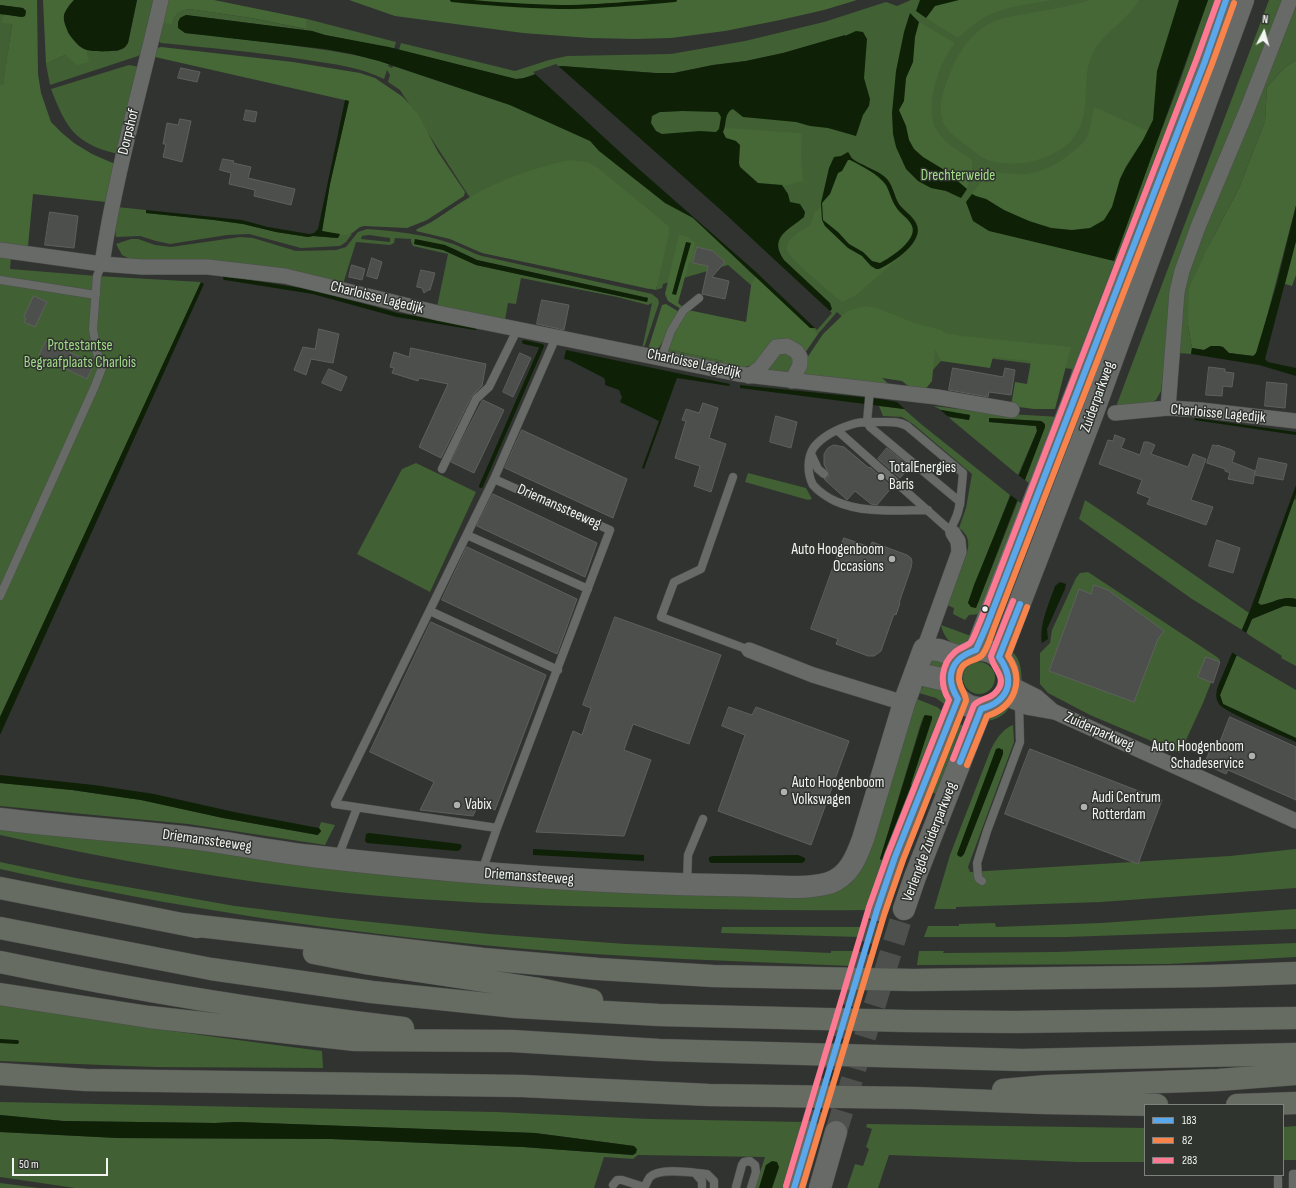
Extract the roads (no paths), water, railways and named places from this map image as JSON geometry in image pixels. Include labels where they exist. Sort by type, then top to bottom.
[{"type":"highway","points":[[0,888],[182,924],[365,963],[539,989],[659,1015]]},
{"type":"highway","points":[[182,924],[483,959],[598,969],[712,976],[913,980],[1210,976],[1296,973]]},
{"type":"highway","points":[[0,928],[211,969],[372,992],[516,1007],[659,1015],[898,1021],[1015,1022],[1296,1018]]},
{"type":"highway","points":[[0,962],[88,980],[254,1008],[356,1023],[512,1041],[660,1050],[1022,1060],[1296,1054]]},
{"type":"highway","points":[[0,994],[149,1017],[355,1040],[512,1041]]},
{"type":"highway","points":[[0,1074],[86,1080],[514,1086],[709,1095],[914,1098],[1144,1105]]},
{"type":"highway","points":[[914,1098],[1048,1086],[1218,1080],[1296,1074]]},
{"type":"highway","points":[[1266,1104],[1296,1103]]},
{"type":"main road","name":"Zuiderparkweg","points":[[968,653],[1202,68],[1226,0]]},
{"type":"main road","name":"Zuiderparkweg","points":[[999,658],[1092,415],[1243,0]]},
{"type":"main road","points":[[915,673],[954,690],[969,706],[981,709],[993,705],[1010,695],[1007,669],[1004,663],[986,650],[968,653],[924,649]]},
{"type":"main road","name":"Driemanssteeweg","points":[[0,818],[183,837],[338,859],[481,874],[570,880],[687,884],[805,887],[823,884],[842,876],[850,867],[863,839],[904,703],[924,649]]},
{"type":"main road","points":[[954,690],[951,670],[953,665],[968,653]]},
{"type":"main road","name":"Verlengde Zuiderparkweg","points":[[877,910],[894,857],[954,690]]},
{"type":"main road","name":"Verlengde Zuiderparkweg","points":[[904,909],[915,877],[981,709]]},
{"type":"main road","points":[[794,1188],[810,1132]]},
{"type":"main road","points":[[820,1188],[836,1132]]},
{"type":"street","name":"Dorpshof","points":[[102,264],[122,162],[161,0]]},
{"type":"street","points":[[1168,408],[1177,292],[1182,271],[1198,227],[1247,110],[1290,0]]},
{"type":"street","name":"Charloisse Lagedijk","points":[[0,250],[102,264],[208,267],[285,276],[438,313],[749,376],[869,393],[937,397],[1012,410]]},
{"type":"street","name":"Charloisse Lagedijk","points":[[749,376],[760,368],[776,347],[787,346],[796,351],[800,357],[800,365],[792,381]]},
{"type":"street","name":"Charloisse Lagedijk","points":[[1115,413],[1168,408],[1201,410],[1296,421]]},
{"type":"street","name":"Driemanssteeweg","points":[[924,649],[959,552],[958,540],[952,532]]},
{"type":"street","points":[[749,650],[813,675],[904,703]]},
{"type":"street","name":"Zuiderparkweg","points":[[1010,695],[1037,697],[1055,712]]},
{"type":"street","name":"Zuiderparkweg","points":[[1010,695],[1055,712],[1296,821]]},
{"type":"lane","points":[[0,596],[102,368],[97,353],[93,329],[97,276],[102,264]]},
{"type":"lane","points":[[0,280],[96,295]]},
{"type":"lane","points":[[661,358],[666,343],[683,311],[699,298]]},
{"type":"lane","points":[[442,469],[476,400],[489,387],[518,328]]},
{"type":"lane","points":[[497,828],[335,804],[494,478],[556,337]]},
{"type":"lane","points":[[869,393],[867,414],[870,427],[959,501],[960,505]]},
{"type":"lane","points":[[867,414],[853,424],[829,435],[818,443],[811,454],[809,464],[810,475],[816,488],[834,500],[856,507],[877,510],[928,510]]},
{"type":"lane","points":[[838,431],[952,532],[960,505],[963,472],[904,424],[867,414]]},
{"type":"lane","points":[[811,454],[818,469],[824,474]]},
{"type":"lane","name":"Driemanssteeweg","points":[[481,874],[610,530],[494,478]]},
{"type":"lane","points":[[733,478],[701,569],[674,582],[661,617],[749,650]]},
{"type":"lane","points":[[850,497],[856,507]]},
{"type":"lane","points":[[467,534],[588,589]]},
{"type":"lane","points":[[430,611],[558,670]]},
{"type":"lane","points":[[982,881],[978,876],[977,863],[987,831],[1020,742],[1010,695]]},
{"type":"lane","points":[[338,859],[357,808]]},
{"type":"lane","points":[[687,884],[688,855],[703,819]]},
{"type":"lane","points":[[736,1187],[742,1165],[744,1162],[750,1162],[755,1165],[756,1172],[751,1188]]},
{"type":"lane","points":[[613,1184],[617,1180],[622,1180],[644,1188],[650,1177],[657,1173],[668,1172],[707,1174],[714,1181],[714,1187]]},
{"type":"lane","points":[[695,1173],[702,1181],[702,1186]]},
{"type":"lane","points":[[1293,1188],[1293,1174],[1296,1174]]},
{"type":"lane","points":[[1278,1178],[1278,1188]]},
{"type":"waterway","points":[[452,0],[512,5],[572,7],[675,0]]},
{"type":"waterway","points":[[225,278],[313,292],[397,315],[475,328]]},
{"type":"waterway","points":[[481,486],[542,346],[524,342]]},
{"type":"waterway","points":[[0,1041],[17,1042]]},
{"type":"tunnel","points":[[836,1132],[904,909]]},
{"type":"tunnel","points":[[810,1132],[877,910]]},
{"type":"place","name":"TotalEnergies Baris","points":[[881,477]]},
{"type":"place","name":"Auto Hoogenboom Occasions","points":[[892,559]]},
{"type":"place","name":"Auto Hoogenboom Schadeservice","points":[[1252,756]]},
{"type":"place","name":"Auto Hoogenboom Volkswagen","points":[[784,792]]},
{"type":"place","name":"Vabix","points":[[457,805]]},
{"type":"place","name":"Audi Centrum Rotterdam","points":[[1084,807]]},
{"type":"park label","name":"Drechterweide","points":[[958,176]]},
{"type":"park label","name":"Protestantse Begraafplaats Charlois","points":[[80,354]]}]
